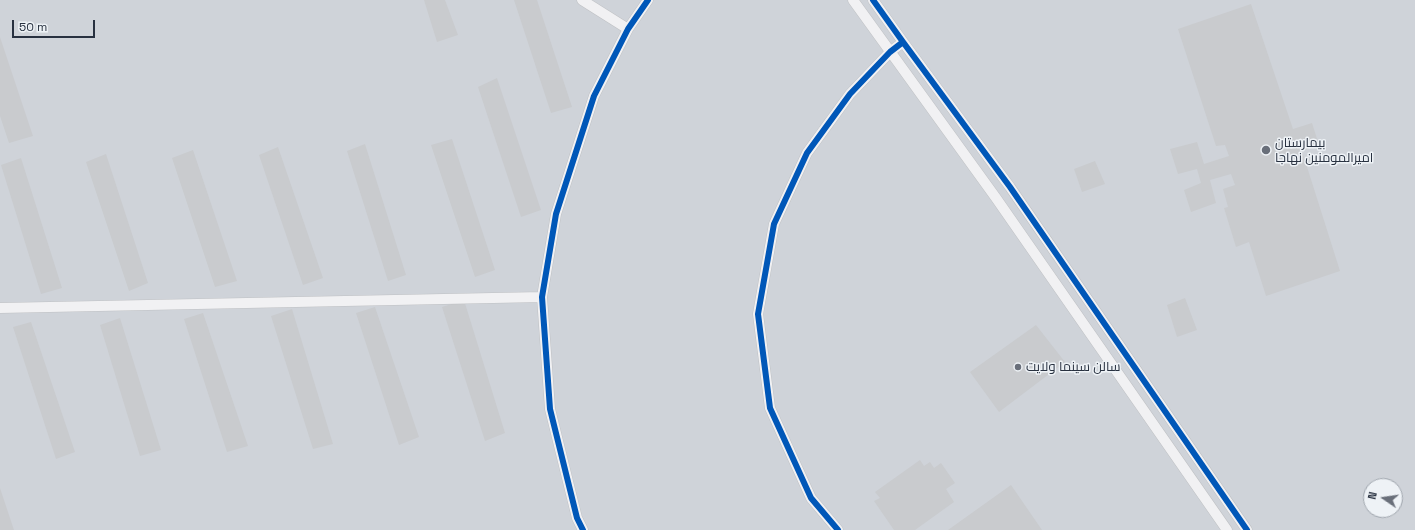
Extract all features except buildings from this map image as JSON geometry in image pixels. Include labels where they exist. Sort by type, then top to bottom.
[{"type":"street","points":[[582,0],[628,29]]},
{"type":"street","points":[[583,530],[577,518],[550,408],[542,297],[556,214],[594,96],[628,29],[648,0]]},
{"type":"street","points":[[853,0],[996,198],[1227,530]]},
{"type":"street","points":[[873,0],[1010,187],[1247,530]]},
{"type":"street","points":[[838,530],[810,498],[770,408],[758,314],[774,224],[807,153],[850,94],[890,52],[903,42]]},
{"type":"street","points":[[0,308],[542,297]]},
{"type":"shaded area","points":[[0,0],[1415,0],[1415,530],[0,530]]},
{"type":"cycle path","points":[[583,530],[577,518],[550,409],[542,297],[556,214],[594,96],[628,29],[648,0]]},
{"type":"cycle path","points":[[873,0],[1010,187],[1247,530]]},
{"type":"cycle path","points":[[838,530],[811,498],[770,408],[758,314],[774,224],[807,153],[850,94],[890,52],[903,42]]},
{"type":"place","name":"بیمارستان امیرالمومنین نهاجا","points":[[1266,150]]},
{"type":"place","name":"سالن سینما ولایت","points":[[1018,367]]}]
